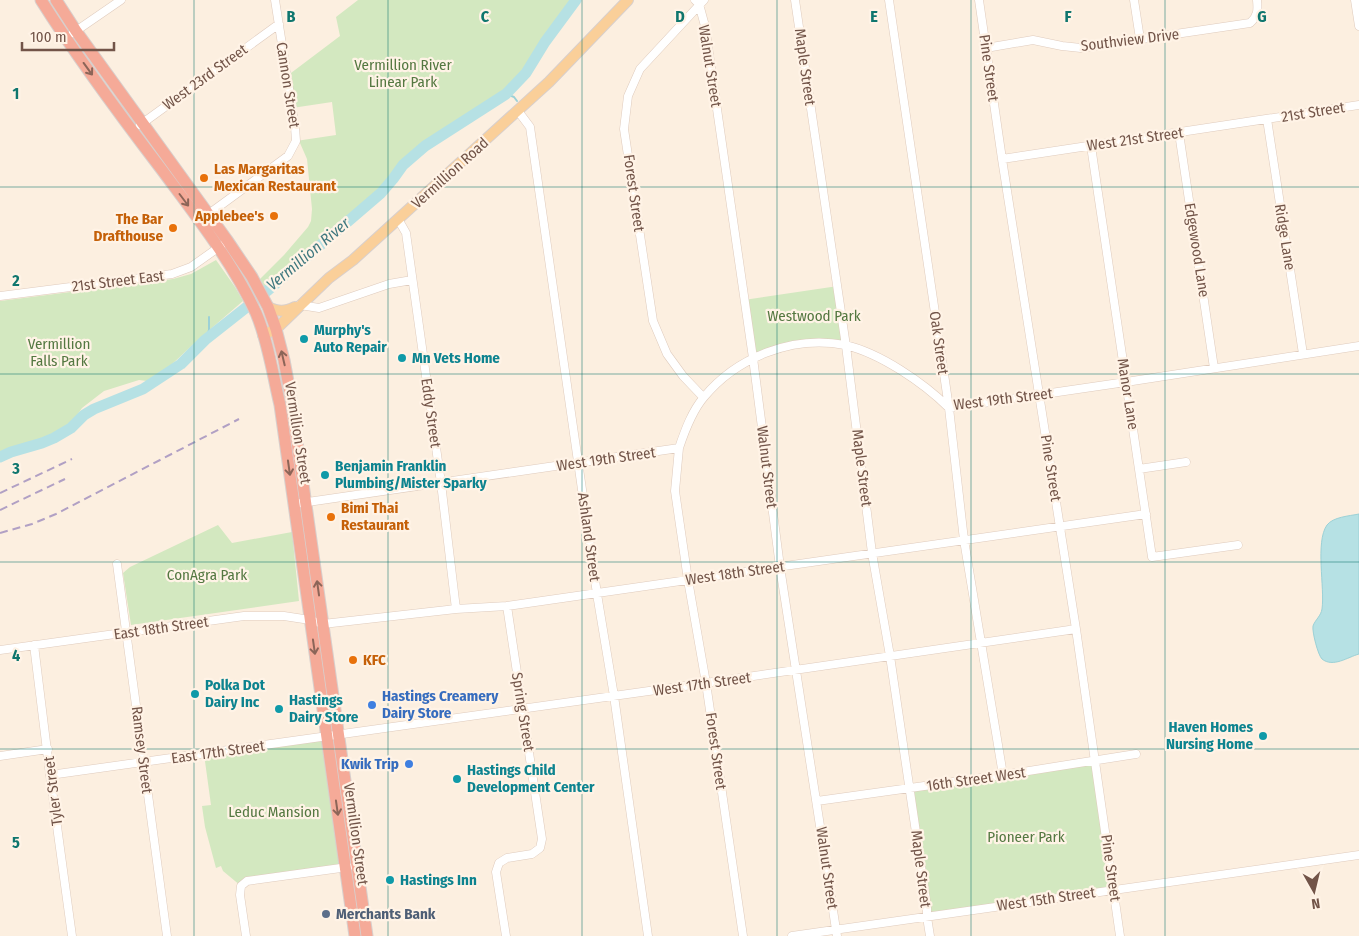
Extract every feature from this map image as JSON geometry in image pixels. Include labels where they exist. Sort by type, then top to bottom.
[{"type":"highway","name":"Vermillion Street","points":[[41,0],[65,39],[132,131],[204,218]]},
{"type":"highway","name":"Vermillion Street","points":[[56,0],[142,123],[204,218],[223,244],[252,277],[268,308],[276,329],[290,392],[310,620],[333,736]]},
{"type":"highway","name":"Vermillion Street","points":[[223,244],[257,315],[263,335],[280,405],[300,503],[323,624],[333,736],[351,867],[355,936]]},
{"type":"highway","name":"Vermillion Street","points":[[351,867],[367,936]]},
{"type":"main road","name":"Vermillion Road","points":[[263,335],[276,329],[329,278],[353,260],[518,111],[549,82],[628,0]]},
{"type":"main road","points":[[268,308],[284,312],[300,305]]},
{"type":"street","points":[[65,39],[121,0]]},
{"type":"street","name":"Cannon Street","points":[[204,218],[288,156],[296,141],[275,0]]},
{"type":"street","name":"Maple Street","points":[[796,0],[846,346],[872,553],[910,788],[930,936]]},
{"type":"street","name":"Oak Street","points":[[889,0],[949,408],[964,540],[1003,775]]},
{"type":"street","name":"Pine Street","points":[[979,0],[1096,760],[1120,936]]},
{"type":"street","points":[[1134,0],[1140,39]]},
{"type":"street","name":"Southview Drive","points":[[986,48],[1033,40],[1081,48],[1250,23],[1258,11],[1256,0]]},
{"type":"street","points":[[1355,0],[1359,26]]},
{"type":"street","name":"Walnut Street","points":[[699,1],[706,36],[753,358],[780,567],[836,933]]},
{"type":"street","name":"Forest Street","points":[[699,1],[640,69],[628,96],[624,130],[653,321],[667,354],[703,397]]},
{"type":"street","name":"West 23rd Street","points":[[132,131],[278,24]]},
{"type":"street","name":"21st Street","points":[[1268,119],[1359,105]]},
{"type":"street","name":"Ashland Street","points":[[518,111],[530,127],[648,936]]},
{"type":"street","name":"West 21st Street","points":[[1002,159],[1268,119]]},
{"type":"street","name":"Ridge Lane","points":[[1268,119],[1303,354]]},
{"type":"street","name":"Edgewood Lane","points":[[1179,133],[1214,368]]},
{"type":"street","name":"Manor Lane","points":[[1091,146],[1152,557],[1238,545]]},
{"type":"street","name":"Eddy Street","points":[[398,220],[406,233],[456,609]]},
{"type":"street","name":"21st Street East","points":[[0,296],[172,274],[191,268],[223,244]]},
{"type":"street","points":[[300,305],[320,308],[389,284],[412,280]]},
{"type":"street","name":"West 19th Street","points":[[300,503],[679,448],[688,422],[703,397],[726,375],[753,358],[799,344],[832,343],[884,360],[935,394],[949,408],[1359,346]]},
{"type":"street","name":"Forest Street","points":[[679,448],[675,491],[743,936]]},
{"type":"street","points":[[1139,469],[1186,462]]},
{"type":"street","name":"West 18th Street","points":[[323,624],[456,609],[507,606],[597,594],[1146,514]]},
{"type":"street","name":"Ramsey Street","points":[[117,564],[167,936]]},
{"type":"street","name":"Spring Street","points":[[506,936],[496,872],[499,863],[507,858],[532,854],[540,848],[542,838],[507,606]]},
{"type":"street","name":"East 18th Street","points":[[0,650],[244,616],[284,616],[323,624]]},
{"type":"street","name":"West 17th Street","points":[[333,736],[706,684],[796,669],[1076,629]]},
{"type":"street","name":"Tyler Street","points":[[34,645],[72,936]]},
{"type":"street","name":"East 17th Street","points":[[50,775],[333,736]]},
{"type":"street","points":[[0,756],[48,749]]},
{"type":"street","name":"16th Street West","points":[[817,801],[1136,754]]},
{"type":"street","name":"West 15th Street","points":[[792,936],[836,933],[927,917],[1359,855]]},
{"type":"street","points":[[246,936],[240,895],[241,886],[247,881],[351,867]]},
{"type":"green space","name":"Vermillion River Linear Park","points":[[358,0],[576,0],[545,42],[526,73],[506,94],[425,146],[403,165],[381,193],[267,291],[260,279],[284,255],[311,221],[312,209],[307,159],[300,143],[296,141],[336,135],[332,102],[292,108],[287,76],[340,36],[336,17]]},
{"type":"green space","name":"Vermillion Falls Park","points":[[216,260],[243,301],[170,366],[147,381],[139,380],[104,391],[82,408],[71,424],[56,435],[0,454],[0,301],[173,279],[191,274]]},
{"type":"green space","name":"Westwood Park","points":[[838,286],[846,346],[813,343],[753,358],[744,300]]},
{"type":"green space","name":"ConAgra Park","points":[[218,525],[232,543],[292,532],[299,601],[131,625],[123,573],[130,567]]},
{"type":"green space","name":"Leduc Mansion","points":[[327,737],[346,868],[247,881],[241,886],[223,871],[221,866],[216,868],[205,827],[202,806],[211,805],[204,754]]},
{"type":"green space","name":"Pioneer Park","points":[[1095,760],[1114,889],[927,917],[910,788]]},
{"type":"water","points":[[1359,514],[1359,654],[1336,662],[1326,661],[1320,657],[1313,629],[1322,609],[1323,600],[1321,554],[1323,533],[1327,525],[1333,520]]},
{"type":"waterway","name":"Vermillion River","points":[[0,457],[54,438],[71,428],[84,415],[94,409],[143,389],[181,364],[205,340],[267,291],[381,193],[403,165],[425,146],[506,94],[526,73],[545,42],[576,0]]},
{"type":"waterway","points":[[506,94],[514,97],[517,101]]},
{"type":"waterway","points":[[205,340],[209,330],[209,317]]},
{"type":"railway","points":[[0,533],[32,524],[56,514],[239,419]]},
{"type":"railway","points":[[0,493],[72,459]]},
{"type":"railway","points":[[0,510],[65,479]]},
{"type":"place","name":"Las Margaritas Mexican Restaurant","points":[[204,178]]},
{"type":"place","name":"Applebee's","points":[[274,216]]},
{"type":"place","name":"The Bar Drafthouse","points":[[173,228]]},
{"type":"place","name":"Murphy's Auto Repair","points":[[304,339]]},
{"type":"place","name":"Mn Vets Home","points":[[402,358]]},
{"type":"place","name":"Benjamin Franklin Plumbing/Mister Sparky","points":[[325,475]]},
{"type":"place","name":"Bimi Thai Restaurant","points":[[331,517]]},
{"type":"place","name":"KFC","points":[[353,660]]},
{"type":"place","name":"Polka Dot Dairy Inc","points":[[195,694]]},
{"type":"place","name":"Hastings Creamery Dairy Store","points":[[372,705]]},
{"type":"place","name":"Hastings Dairy Store","points":[[279,709]]},
{"type":"place","name":"Haven Homes Nursing Home","points":[[1263,736]]},
{"type":"place","name":"Kwik Trip","points":[[409,764]]},
{"type":"place","name":"Hastings Child Development Center","points":[[457,779]]},
{"type":"place","name":"Hastings Inn","points":[[390,880]]},
{"type":"place","name":"Merchants Bank","points":[[326,914]]}]
